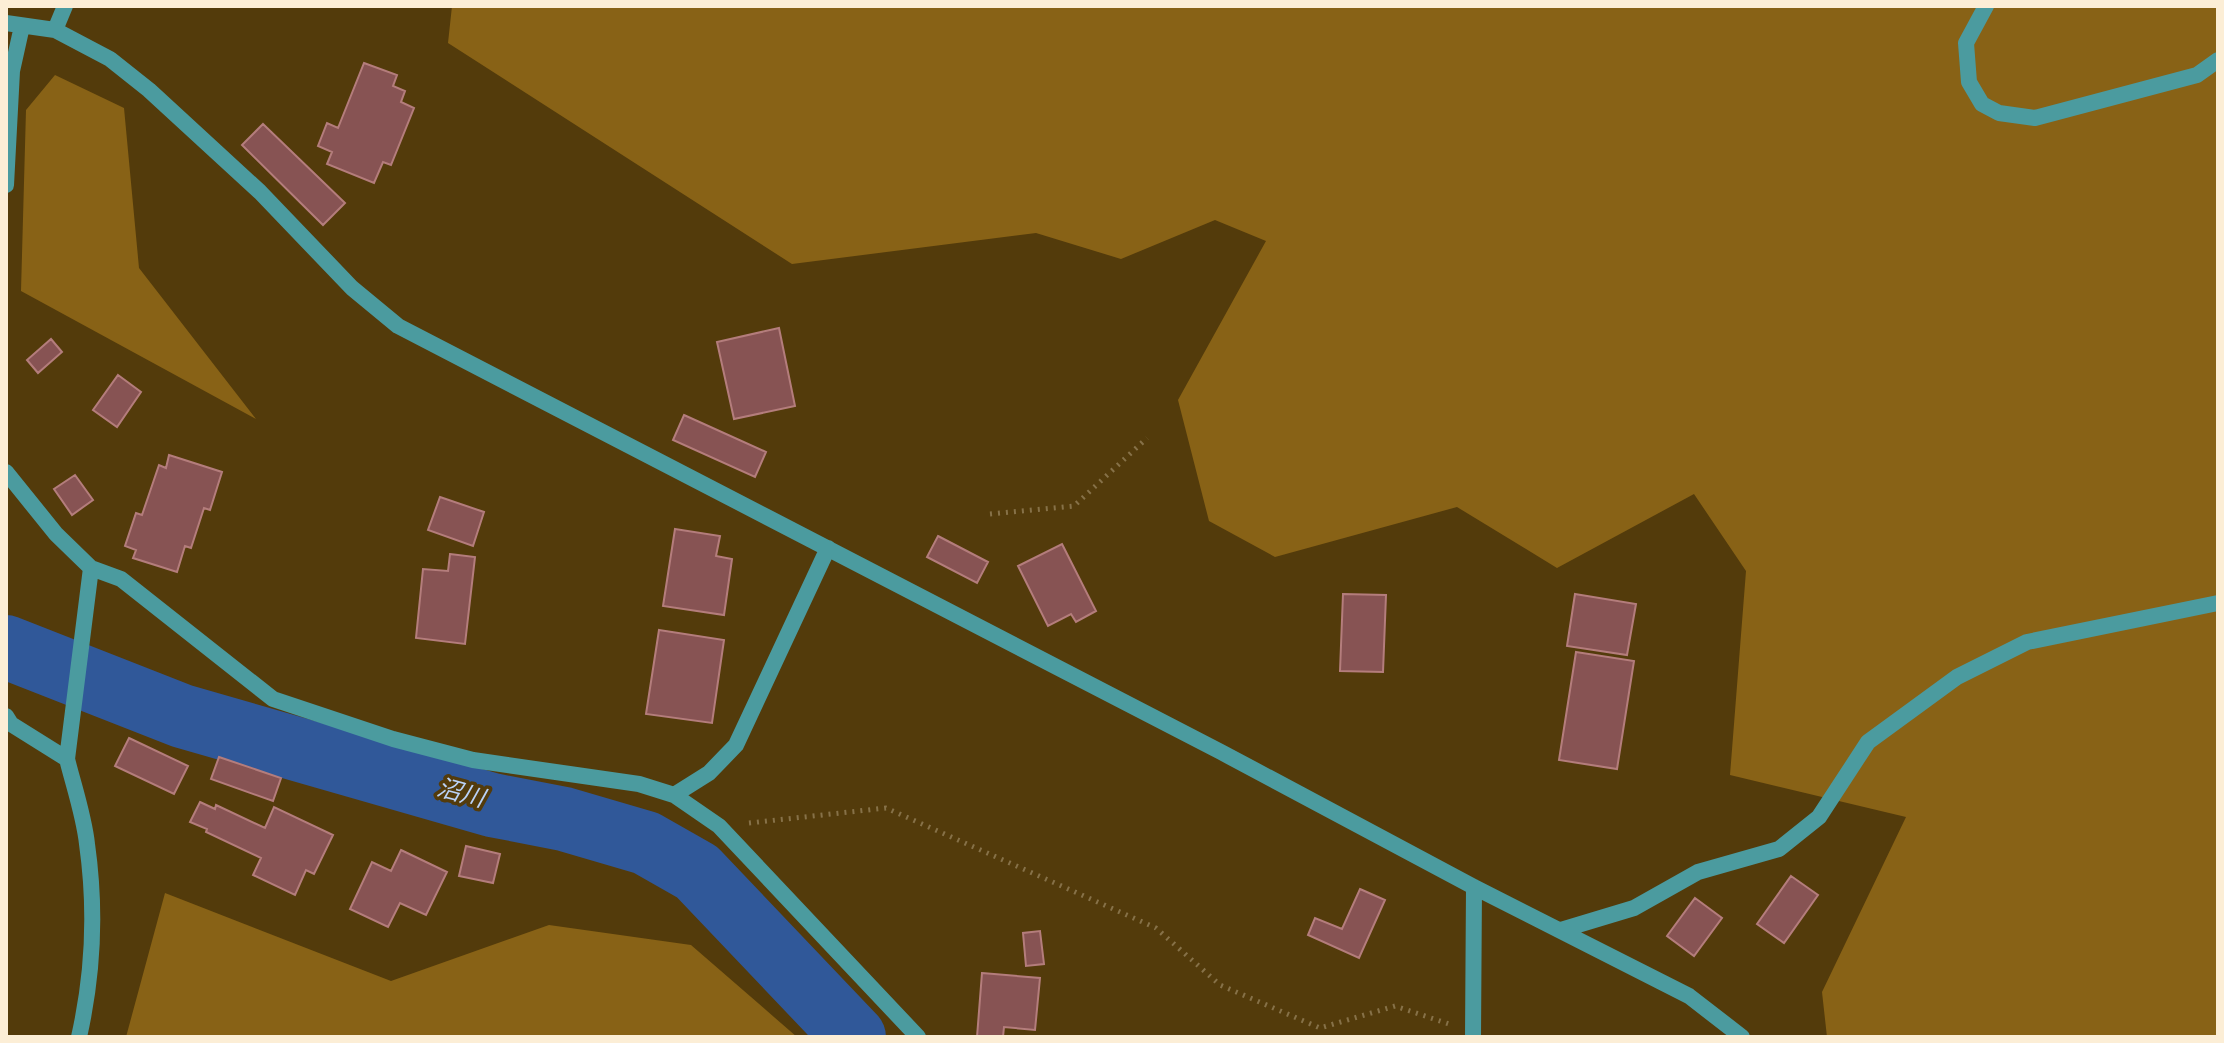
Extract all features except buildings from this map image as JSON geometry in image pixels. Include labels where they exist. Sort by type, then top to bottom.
[{"type":"street","points":[[55,30],[65,6]]},
{"type":"street","points":[[1986,6],[1966,43],[1969,82],[1982,104],[1999,113],[2035,118],[2197,75],[2218,60]]},
{"type":"street","points":[[6,185],[14,25],[55,30],[110,59],[149,90],[260,192],[352,288],[398,326],[1689,996],[1742,1037]]},
{"type":"street","points":[[6,472],[56,534],[91,568],[121,579],[273,699],[393,739],[473,760],[639,784],[674,795],[719,826],[918,1037]]},
{"type":"street","points":[[674,795],[709,773],[736,745],[828,548]]},
{"type":"street","points":[[79,1037],[93,929],[87,843],[67,759],[91,568]]},
{"type":"street","points":[[1561,930],[1634,908],[1698,872],[1779,849],[1819,817],[1868,742],[1957,677],[2027,642],[2218,603]]},
{"type":"street","points":[[6,716],[11,724],[67,759]]},
{"type":"street","points":[[1473,1034],[1474,887]]},
{"type":"path","points":[[990,514],[1074,506],[1147,438]]},
{"type":"path","points":[[719,826],[886,808],[1156,928],[1220,985],[1320,1028],[1395,1006],[1473,1034]]},
{"type":"shaded area","points":[[452,6],[2218,6],[2218,1037],[1827,1037],[1822,992],[1906,817],[1730,775],[1746,571],[1694,494],[1557,568],[1457,507],[1275,557],[1209,521],[1178,400],[1266,241],[1215,220],[1121,259],[1036,233],[792,264],[448,43]]},
{"type":"shaded area","points":[[55,75],[124,108],[139,268],[256,419],[21,291],[26,110]]},
{"type":"shaded area","points":[[165,893],[391,981],[549,925],[691,945],[797,1037],[126,1037]]},
{"type":"waterway","name":"沼川","points":[[6,647],[182,716],[492,805],[564,819],[646,843],[697,872],[854,1037]]}]
